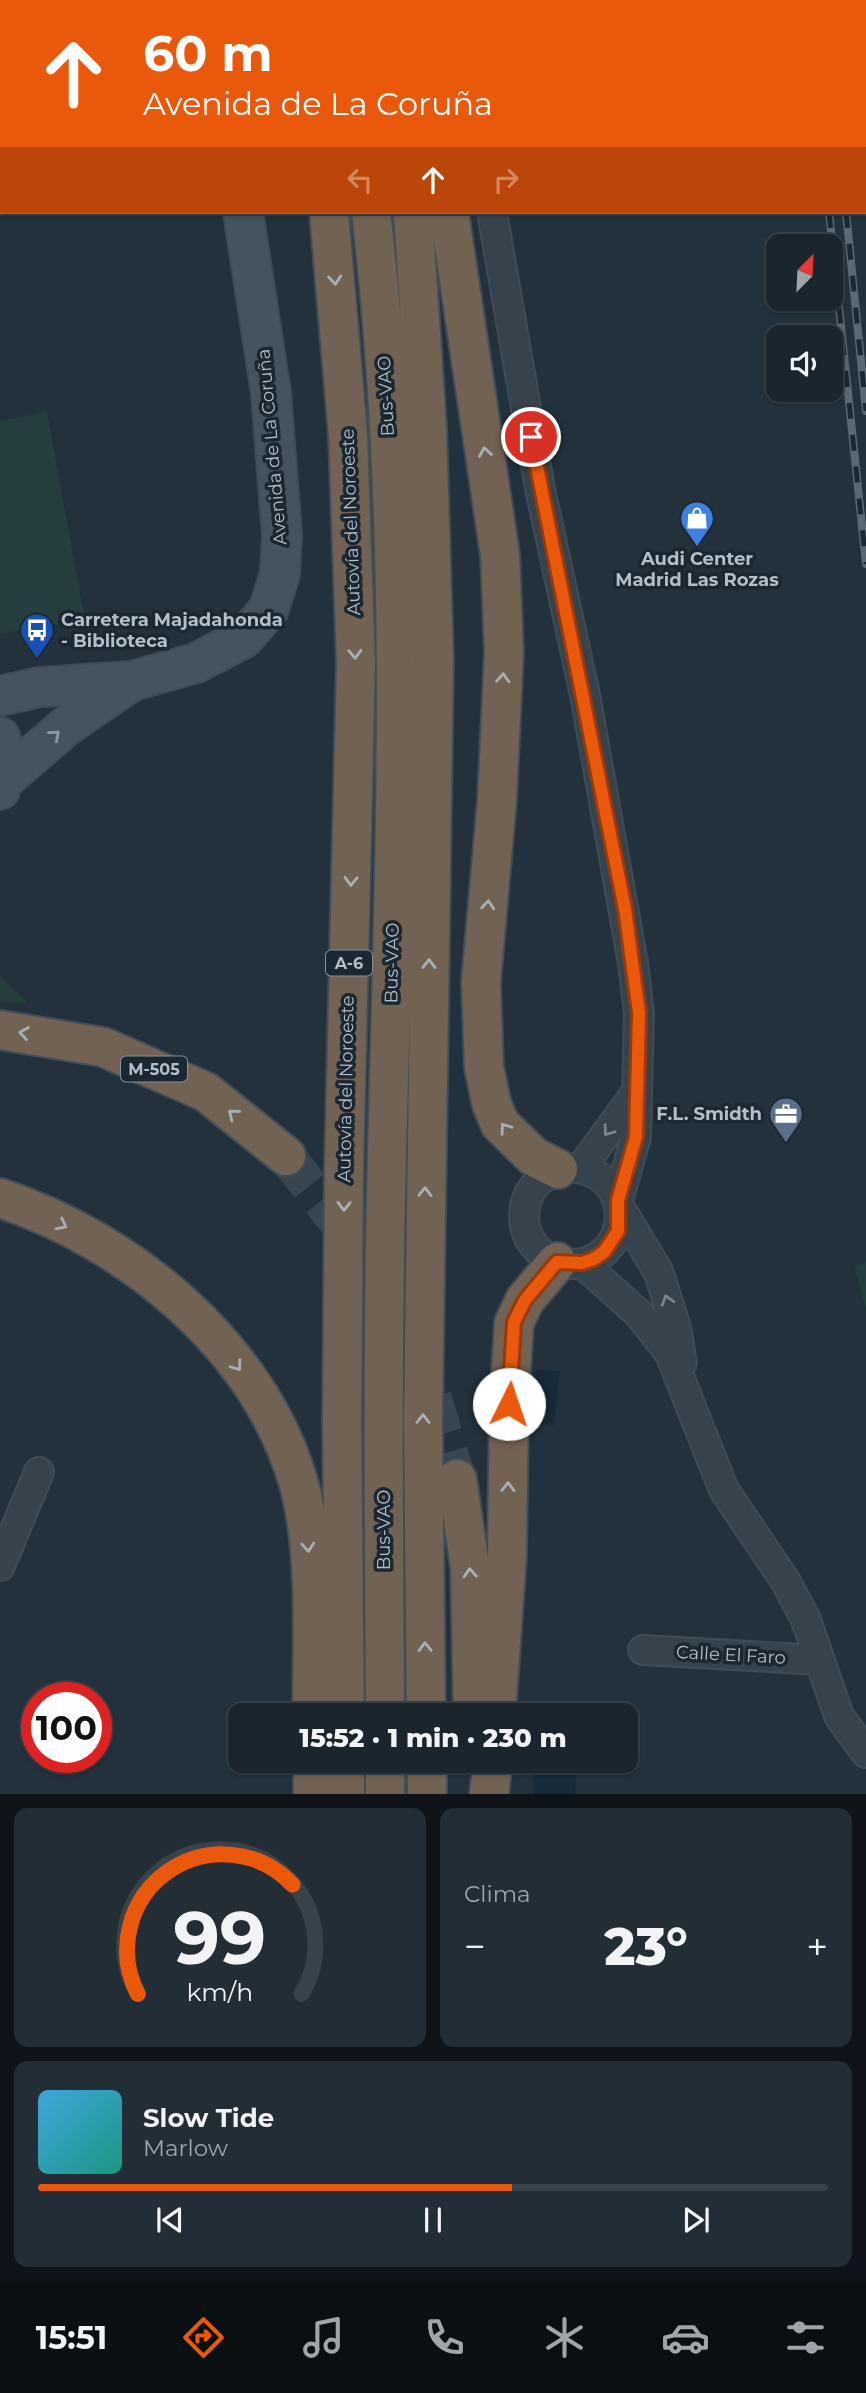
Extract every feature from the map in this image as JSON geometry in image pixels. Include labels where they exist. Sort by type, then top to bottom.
[{"type":"highway","name":"Autovía del Noroeste","points":[[329,214],[348,435],[356,662],[344,1235],[345,1703]]},
{"type":"highway","name":"Bus-VAO","points":[[371,214],[385,364],[394,685],[384,1396],[385,1703]]},
{"type":"highway","points":[[413,214],[427,427],[435,660],[423,1422],[426,1703]]},
{"type":"highway","points":[[449,214],[500,555],[503,611],[504,652],[497,800],[481,982],[484,1068],[492,1105],[500,1124],[534,1157],[569,1169]]},
{"type":"highway","name":"M-505","points":[[0,1030],[103,1047],[195,1087],[206,1092],[286,1157]]},
{"type":"highway","points":[[0,1198],[27,1207],[130,1262],[210,1332],[239,1367],[269,1415],[298,1480],[305,1510],[312,1624],[313,1703]]},
{"type":"highway","points":[[497,1703],[507,1555],[509,1404],[514,1322],[525,1300],[569,1262]]},
{"type":"highway","points":[[457,1479],[470,1567],[473,1703]]},
{"type":"highway","points":[[313,1773],[313,1794]]},
{"type":"highway","points":[[345,1773],[345,1794]]},
{"type":"highway","points":[[385,1773],[385,1794]]},
{"type":"highway","points":[[427,1773],[427,1794]]},
{"type":"highway","points":[[474,1773],[475,1794]]},
{"type":"highway","points":[[489,1794],[491,1773]]},
{"type":"street","name":"Avenida de La Coruña","points":[[0,696],[40,687],[132,681],[195,663],[244,638],[269,609],[280,573],[282,535],[271,393],[243,214]]},
{"type":"street","points":[[492,214],[540,489],[584,695],[625,909],[639,1013],[636,1137],[619,1203],[618,1231],[604,1252],[569,1262]]},
{"type":"street","name":"Avenida de La Coruña","points":[[2,785],[65,727],[132,681]]},
{"type":"street","points":[[0,737],[5,755],[2,785]]},
{"type":"street","points":[[636,1093],[569,1169],[542,1177],[530,1190],[524,1206],[524,1224],[541,1254],[569,1262],[611,1287],[656,1332],[687,1390],[724,1490],[786,1582],[806,1620],[839,1716],[866,1753]]},
{"type":"street","points":[[569,1169],[604,1179],[659,1273],[676,1328],[687,1390]]},
{"type":"street","points":[[0,1566],[39,1472]]},
{"type":"street","name":"Calle El Faro","points":[[643,1650],[820,1660]]},
{"type":"green space","points":[[47,412],[85,619],[0,634],[0,421]]},
{"type":"green space","points":[[0,976],[28,1003],[0,1002]]},
{"type":"green space","points":[[866,1262],[866,1309],[854,1266]]},
{"type":"water","points":[[536,1370],[560,1371],[554,1425],[535,1423]]},
{"type":"water","points":[[534,1773],[576,1773],[575,1794],[533,1794]]},
{"type":"tunnel","points":[[286,1156],[370,1263],[417,1346],[457,1479]]},
{"type":"railway","points":[[829,214],[866,564]]},
{"type":"railway","points":[[846,214],[866,411]]},
{"type":"place","name":"Audi Center Madrid Las Rozas","points":[[697,548]]},
{"type":"place","name":"Carretera Majadahonda - Biblioteca","points":[[37,660]]},
{"type":"place","name":"F.L. Smidth","points":[[786,1144]]},
{"type":"route","points":[[509,1404],[514,1322],[525,1300],[557,1262],[582,1263],[594,1259],[604,1252],[618,1231],[618,1200],[636,1137],[637,1117],[639,1013],[625,909],[531,437]]}]
